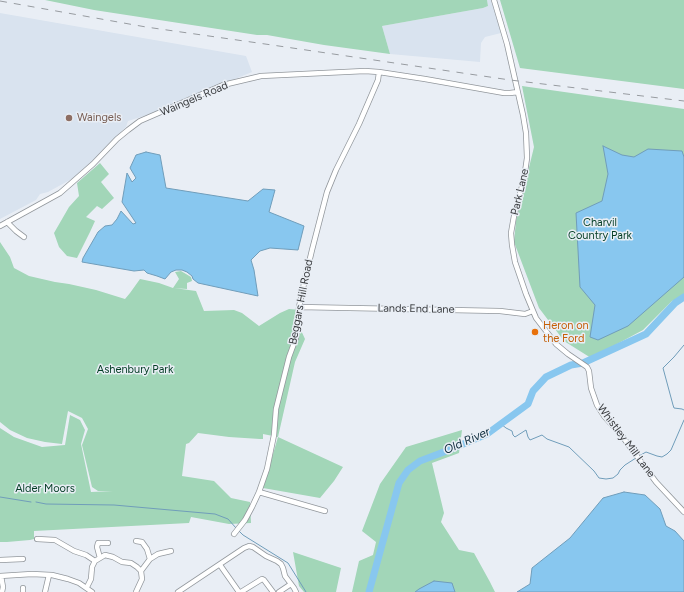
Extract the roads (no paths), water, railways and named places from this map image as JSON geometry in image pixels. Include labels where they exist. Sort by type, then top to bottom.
[{"type":"street","name":"Park Lane","points":[[494,0],[507,44],[526,133],[527,158],[524,179],[512,225],[512,245],[515,262],[520,279],[536,318],[556,344],[568,354],[583,363]]},
{"type":"street","name":"Waingels Road","points":[[0,226],[60,193],[93,164],[117,139],[140,121],[223,85],[261,76],[365,71],[379,72],[510,94],[518,92]]},
{"type":"street","name":"Beggars Hill Road","points":[[234,534],[245,520],[259,492],[267,469],[274,435],[276,409],[289,357],[296,338],[299,308],[327,192],[336,170],[359,124],[378,80],[379,72]]},
{"type":"street","points":[[7,222],[16,231],[24,236]]},
{"type":"street","name":"Lands End Lane","points":[[299,308],[500,311],[525,314],[533,311]]},
{"type":"street","name":"Whistley Mill Lane","points":[[583,363],[589,371],[590,388],[597,405],[604,416],[622,436],[659,485],[684,512]]},
{"type":"street","points":[[259,492],[324,511]]},
{"type":"street","points":[[37,539],[55,540],[74,553],[86,555],[95,561]]},
{"type":"street","points":[[100,558],[97,541],[108,543]]},
{"type":"street","points":[[136,542],[142,542],[147,549],[150,559]]},
{"type":"street","points":[[178,592],[249,546],[281,564],[285,576],[296,592]]},
{"type":"street","points":[[141,571],[150,559],[158,554],[171,551]]},
{"type":"street","points":[[87,587],[91,579],[92,567],[95,561],[105,555],[122,562],[131,563],[141,571],[142,579],[136,592]]},
{"type":"street","points":[[0,560],[16,561],[23,558]]},
{"type":"street","points":[[220,564],[240,592],[262,579],[273,592]]},
{"type":"street","points":[[2,592],[3,587],[1,576],[29,574],[49,575],[68,579],[87,587],[92,592]]},
{"type":"street","points":[[45,592],[49,575]]},
{"type":"street","points":[[279,592],[291,584]]},
{"type":"water","name":"Charvil Country Park","points":[[603,146],[622,155],[634,157],[648,149],[682,151],[684,157],[684,277],[628,326],[598,340],[590,337],[595,305],[580,287],[576,213],[602,201],[608,174]]},
{"type":"water","points":[[146,152],[160,155],[166,188],[248,201],[263,189],[275,190],[269,212],[304,226],[298,250],[270,248],[260,251],[251,260],[258,296],[198,283],[192,276],[182,270],[171,272],[165,279],[147,273],[144,270],[134,271],[82,262],[98,232],[105,226],[112,225],[121,211],[133,224],[136,223],[122,202],[127,173],[132,182],[136,178],[130,168],[136,155]]},
{"type":"water","points":[[624,492],[645,495],[660,509],[666,526],[675,531],[684,541],[684,592],[517,592],[530,584],[532,568],[570,538],[603,498]]},
{"type":"water","points":[[434,581],[452,583],[455,592],[415,592]]},
{"type":"waterway","name":"Old River","points":[[369,592],[399,483],[408,470],[420,461],[487,434],[528,404],[533,391],[546,377],[571,365],[583,363],[646,334],[675,303],[684,297]]},
{"type":"waterway","points":[[684,345],[663,368],[674,408],[684,410]]},
{"type":"waterway","points":[[639,456],[646,452],[662,457],[667,454],[671,450],[684,420]]},
{"type":"waterway","points":[[501,424],[512,431],[515,437],[526,430],[530,440],[542,435],[547,439],[569,447],[594,471],[599,478],[613,478],[625,465],[636,458]]},
{"type":"waterway","points":[[0,497],[31,502]]},
{"type":"waterway","points":[[36,502],[46,504],[114,505],[215,514],[228,519],[236,528]]},
{"type":"waterway","points":[[239,531],[288,563],[306,592]]},
{"type":"railway","points":[[0,1],[146,27],[510,80],[684,101]]},
{"type":"place","name":"Waingels","points":[[69,118]]},
{"type":"place","name":"Heron on the Ford","points":[[535,332]]},
{"type":"park label","name":"Ashenbury Park","points":[[135,370]]},
{"type":"park label","name":"Alder Moors","points":[[45,489]]}]
